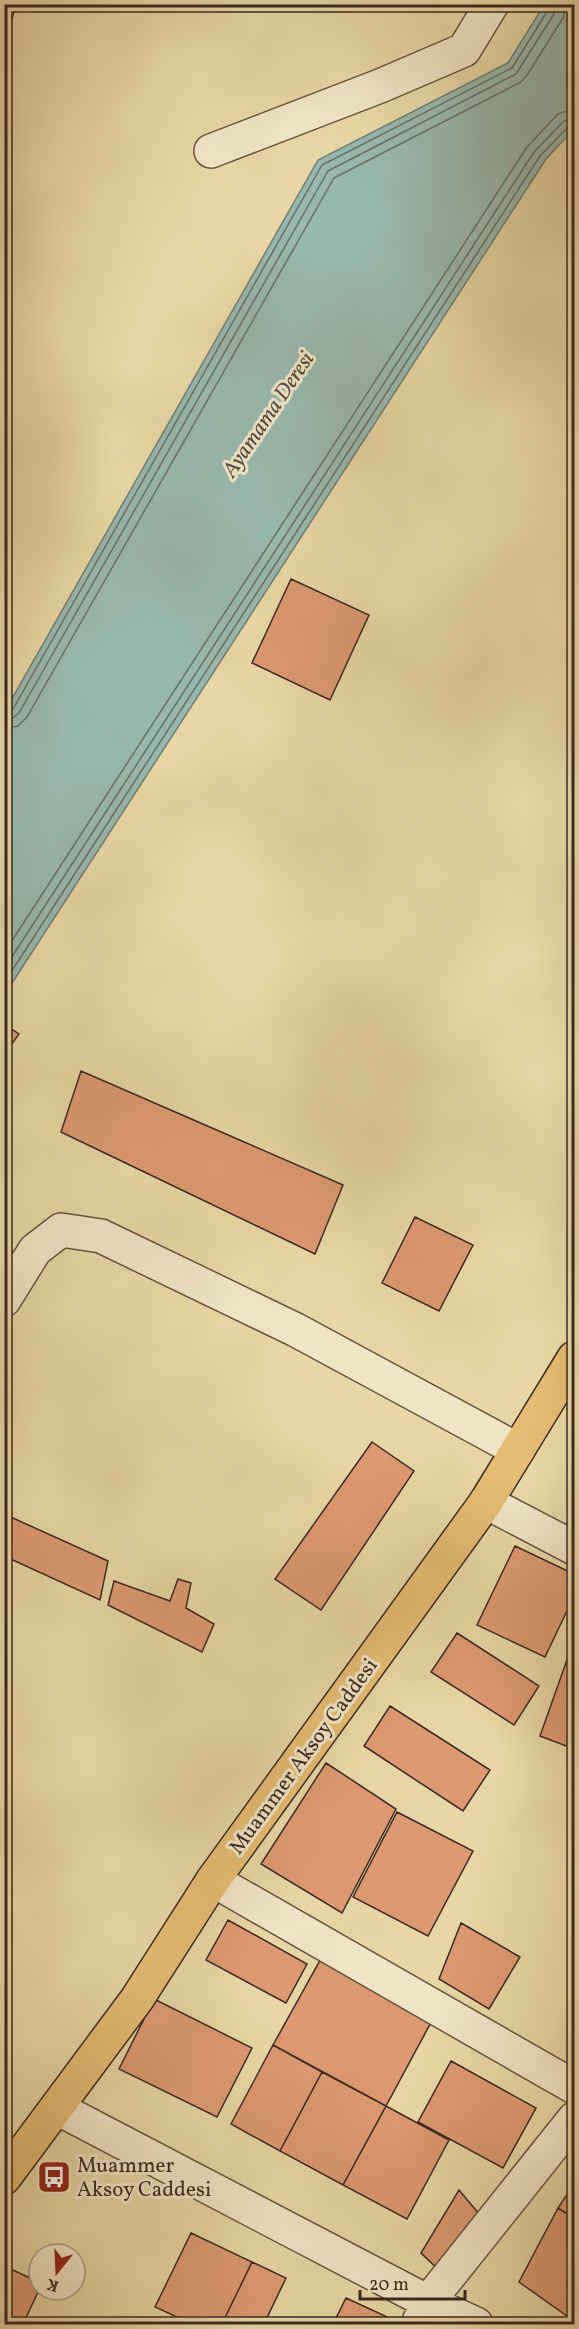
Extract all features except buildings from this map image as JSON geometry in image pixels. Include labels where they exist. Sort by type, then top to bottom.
[{"type":"main road","name":"Muammer Aksoy Caddesi","points":[[4,2178],[137,1999],[213,1880],[486,1502],[574,1358]]},
{"type":"street","points":[[211,151],[380,86],[464,50],[492,4]]},
{"type":"street","points":[[4,1300],[35,1251],[61,1230],[101,1236],[296,1330],[518,1450]]},
{"type":"street","points":[[486,1502],[574,1548]]},
{"type":"street","points":[[213,1880],[574,2087]]},
{"type":"street","points":[[57,2108],[423,2313],[476,2325]]},
{"type":"street","points":[[423,2313],[574,2119]]},
{"type":"water","name":"Ayamama Deresi","points":[[544,5],[574,5],[574,129],[546,159],[5,994],[5,711],[318,160],[508,63]]},
{"type":"place","name":"Muammer Aksoy Caddesi","points":[[54,2177]]}]
